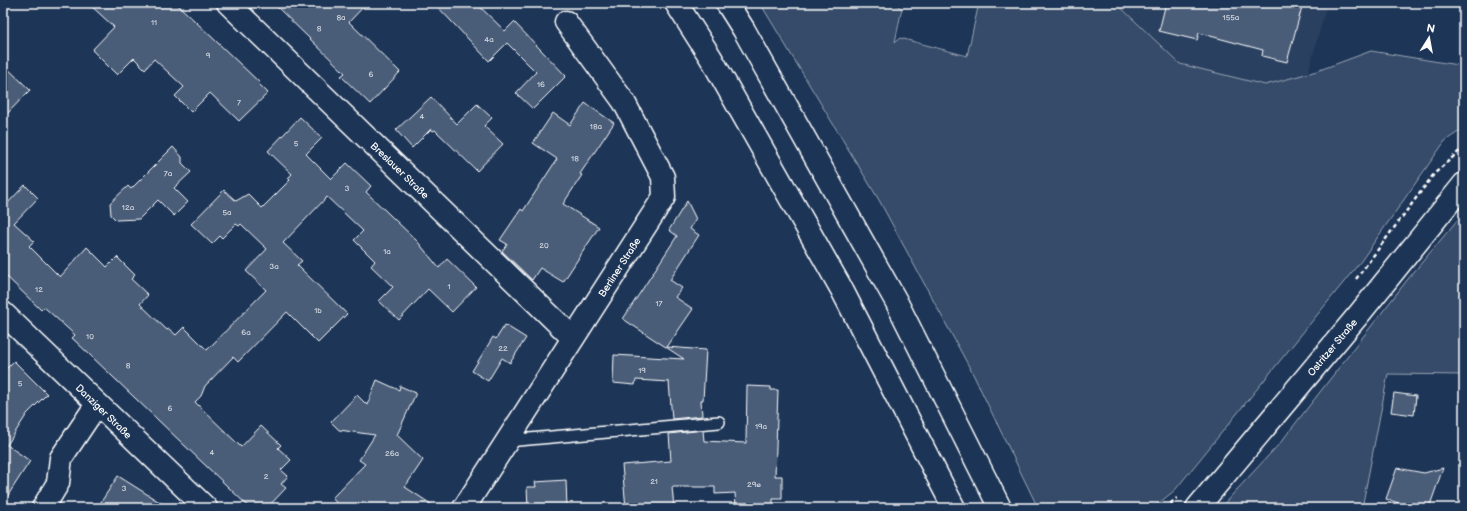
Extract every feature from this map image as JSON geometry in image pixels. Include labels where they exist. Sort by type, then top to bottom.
[{"type":"main road","name":"Breslauer Straße","points":[[228,3],[573,338]]},
{"type":"main road","points":[[676,3],[711,58],[841,288],[954,508]]},
{"type":"main road","points":[[727,3],[744,30],[896,301],[1000,508]]},
{"type":"main road","name":"Berliner Straße","points":[[464,508],[664,197],[663,177],[624,102],[566,22]]},
{"type":"main road","name":"Ostritzer Straße","points":[[1197,508],[1360,313],[1464,184]]},
{"type":"main road","name":"Danziger Straße","points":[[3,313],[96,404],[206,508]]},
{"type":"main road","points":[[43,508],[58,484],[60,458],[96,404]]},
{"type":"lane","points":[[506,442],[719,422]]},
{"type":"path","points":[[1355,281],[1434,174],[1464,147]]},
{"type":"path","points":[[1165,508],[1179,496]]},
{"type":"shaded area","points":[[760,3],[892,3],[902,8],[895,42],[900,38],[967,56],[979,3],[1116,3],[1180,64],[1265,85],[1317,71],[1371,51],[1464,66],[1464,128],[1445,141],[1361,261],[1175,490],[1153,508],[1038,508],[973,374],[879,200]]},
{"type":"shaded area","points":[[1116,3],[1327,3],[1308,74],[1265,85],[1180,64]]},
{"type":"shaded area","points":[[1464,212],[1464,375],[1388,374],[1362,508],[1220,508],[1281,442],[1408,279]]},
{"type":"building","points":[[88,3],[176,3],[260,83],[259,84],[268,93],[239,121],[210,93],[191,112],[175,96],[184,87],[154,59],[145,69],[134,58],[117,75],[92,50],[114,27]]},
{"type":"building","points":[[273,3],[367,3],[349,22],[400,72],[370,104],[341,76],[345,73]]},
{"type":"building","points":[[434,3],[476,3],[505,31],[514,22],[566,76],[533,109],[516,93],[536,72],[507,43],[489,61]]},
{"type":"building","points":[[1166,3],[1303,3],[1287,62],[1262,56],[1263,50],[1199,33],[1197,40],[1159,31]]},
{"type":"building","points":[[3,64],[30,90],[3,118]]},
{"type":"building","points":[[431,97],[457,124],[477,104],[492,118],[484,126],[503,144],[477,171],[435,130],[433,131],[431,129],[412,148],[396,130]]},
{"type":"building","points":[[585,103],[614,123],[580,174],[582,175],[563,204],[599,227],[563,282],[540,268],[532,280],[502,251],[507,244],[500,240],[521,209],[523,211],[557,159],[533,143],[553,113],[570,125]]},
{"type":"building","points":[[300,117],[322,138],[306,154],[331,179],[347,163],[371,186],[366,192],[417,241],[439,268],[447,259],[476,287],[452,312],[428,289],[399,320],[379,301],[393,287],[371,266],[375,261],[354,240],[363,231],[327,197],[283,243],[302,261],[297,265],[347,314],[318,343],[287,312],[238,362],[233,357],[205,386],[201,396],[195,402],[241,447],[261,426],[281,445],[278,448],[291,460],[281,470],[288,476],[281,484],[286,488],[267,508],[250,508],[72,338],[75,335],[44,307],[41,310],[3,273],[3,208],[25,185],[38,198],[14,223],[34,241],[29,246],[60,277],[87,247],[107,267],[117,257],[135,275],[131,279],[148,295],[140,304],[167,330],[169,329],[176,335],[184,327],[207,350],[266,290],[246,271],[267,249],[241,224],[239,226],[236,224],[222,238],[220,236],[212,244],[191,224],[224,190],[236,201],[248,194],[262,208],[290,180],[288,178],[292,174],[268,151]]},
{"type":"building","points":[[173,147],[182,157],[182,163],[191,172],[174,188],[188,202],[174,216],[158,200],[139,219],[116,220],[111,215],[110,203],[128,186],[131,189]]},
{"type":"building","points":[[687,201],[696,219],[690,229],[699,235],[670,280],[682,288],[675,297],[693,309],[667,347],[706,350],[703,400],[701,400],[702,416],[672,419],[669,382],[636,380],[635,385],[613,383],[614,355],[684,359],[623,319],[677,236],[669,230]]},
{"type":"building","points":[[505,325],[526,338],[510,363],[502,358],[488,381],[472,371],[493,337],[496,339]]},
{"type":"building","points":[[14,361],[47,394],[27,414],[7,445],[30,461],[3,503],[3,372]]},
{"type":"building","points":[[377,380],[399,390],[400,386],[416,393],[397,435],[423,460],[405,487],[437,508],[341,508],[332,498],[365,464],[359,460],[375,435],[339,430],[331,422],[357,395],[367,405]]},
{"type":"building","points":[[747,386],[771,387],[771,390],[778,390],[775,476],[782,476],[782,499],[773,499],[773,505],[736,506],[735,493],[715,494],[715,487],[672,487],[674,508],[626,508],[622,465],[671,461],[669,434],[703,430],[704,441],[746,443]]},
{"type":"building","points":[[1394,393],[1416,396],[1414,415],[1391,412]]},
{"type":"building","points":[[1397,468],[1424,473],[1443,468],[1429,508],[1414,508],[1386,499]]},
{"type":"building","points":[[118,476],[169,508],[97,508]]},
{"type":"building","points":[[566,480],[567,508],[528,508],[527,487],[536,487],[535,482]]}]
